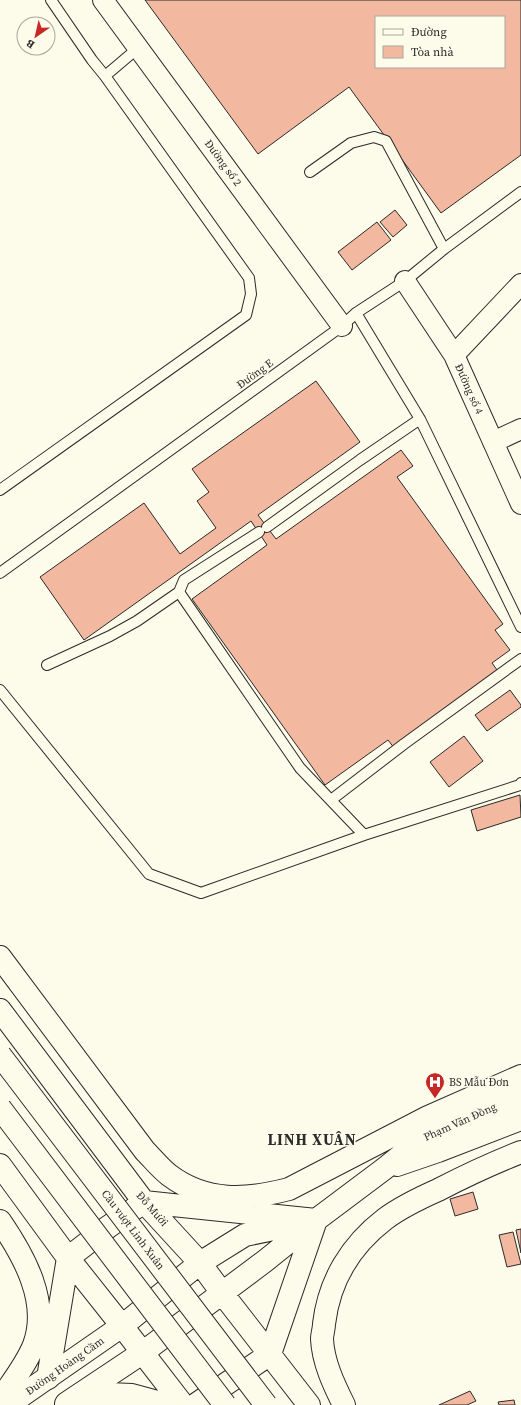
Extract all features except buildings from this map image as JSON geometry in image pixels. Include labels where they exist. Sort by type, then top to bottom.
[{"type":"main road","points":[[0,957],[145,1151],[169,1174],[191,1189],[205,1193],[226,1197],[245,1198],[290,1189],[428,1117],[521,1076]]},
{"type":"main road","name":"Đỗ Mười","points":[[0,1010],[144,1202],[200,1263],[309,1405]]},
{"type":"main road","name":"Cầu vượt Linh Xuân","points":[[0,1055],[266,1405]]},
{"type":"main road","name":"Phạm Văn Đồng","points":[[142,1352],[265,1261],[424,1137],[521,1096]]},
{"type":"main road","points":[[0,1108],[225,1405]]},
{"type":"main road","name":"Phạm Văn Đồng","points":[[384,1169],[438,1152],[521,1119]]},
{"type":"main road","points":[[344,1405],[327,1366],[322,1339],[325,1315],[331,1291],[340,1270],[366,1236],[386,1218],[419,1199],[490,1164],[521,1152]]},
{"type":"main road","points":[[0,1165],[68,1258],[183,1405]]},
{"type":"main road","points":[[48,1378],[68,1258],[108,1227],[144,1202],[316,1220],[270,1354],[194,1405]]},
{"type":"main road","name":"Phạm Văn Đồng","points":[[200,1263],[245,1235],[316,1220]]},
{"type":"main road","points":[[0,1221],[18,1248],[34,1288],[38,1306],[39,1326],[33,1346],[24,1365],[0,1400]]},
{"type":"main road","name":"Đường Hoàng Cầm","points":[[8,1405],[122,1326],[200,1263]]},
{"type":"main road","points":[[65,1404],[142,1352]]},
{"type":"main road","points":[[65,1404],[108,1394],[132,1395],[169,1405]]},
{"type":"street","name":"Đường số 2","points":[[103,0],[138,48],[349,320]]},
{"type":"street","name":"Đường số 4","points":[[405,281],[454,355],[521,504]]},
{"type":"street","points":[[454,355],[521,284]]},
{"type":"street","points":[[493,442],[521,429]]},
{"type":"lane","points":[[0,490],[246,316],[251,294],[249,278],[92,60],[51,0]]},
{"type":"lane","points":[[105,76],[138,48]]},
{"type":"lane","points":[[310,172],[351,143],[374,137],[386,141],[444,249]]},
{"type":"lane","name":"Đường E","points":[[0,573],[405,281],[444,249],[521,192]]},
{"type":"lane","points":[[349,320],[420,419],[521,627]]},
{"type":"lane","points":[[47,665],[110,636],[137,621],[179,592],[184,580],[263,529],[420,419]]},
{"type":"lane","points":[[179,592],[300,768],[364,835]]},
{"type":"lane","points":[[331,800],[404,744],[521,659]]},
{"type":"lane","points":[[0,690],[149,874],[201,893],[364,835],[520,785],[521,783]]},
{"type":"place","name":"BS Mẫu Đơn","points":[[435,1099]]},
{"type":"district","name":"LINH XUÂN","points":[[312,1139]]}]
